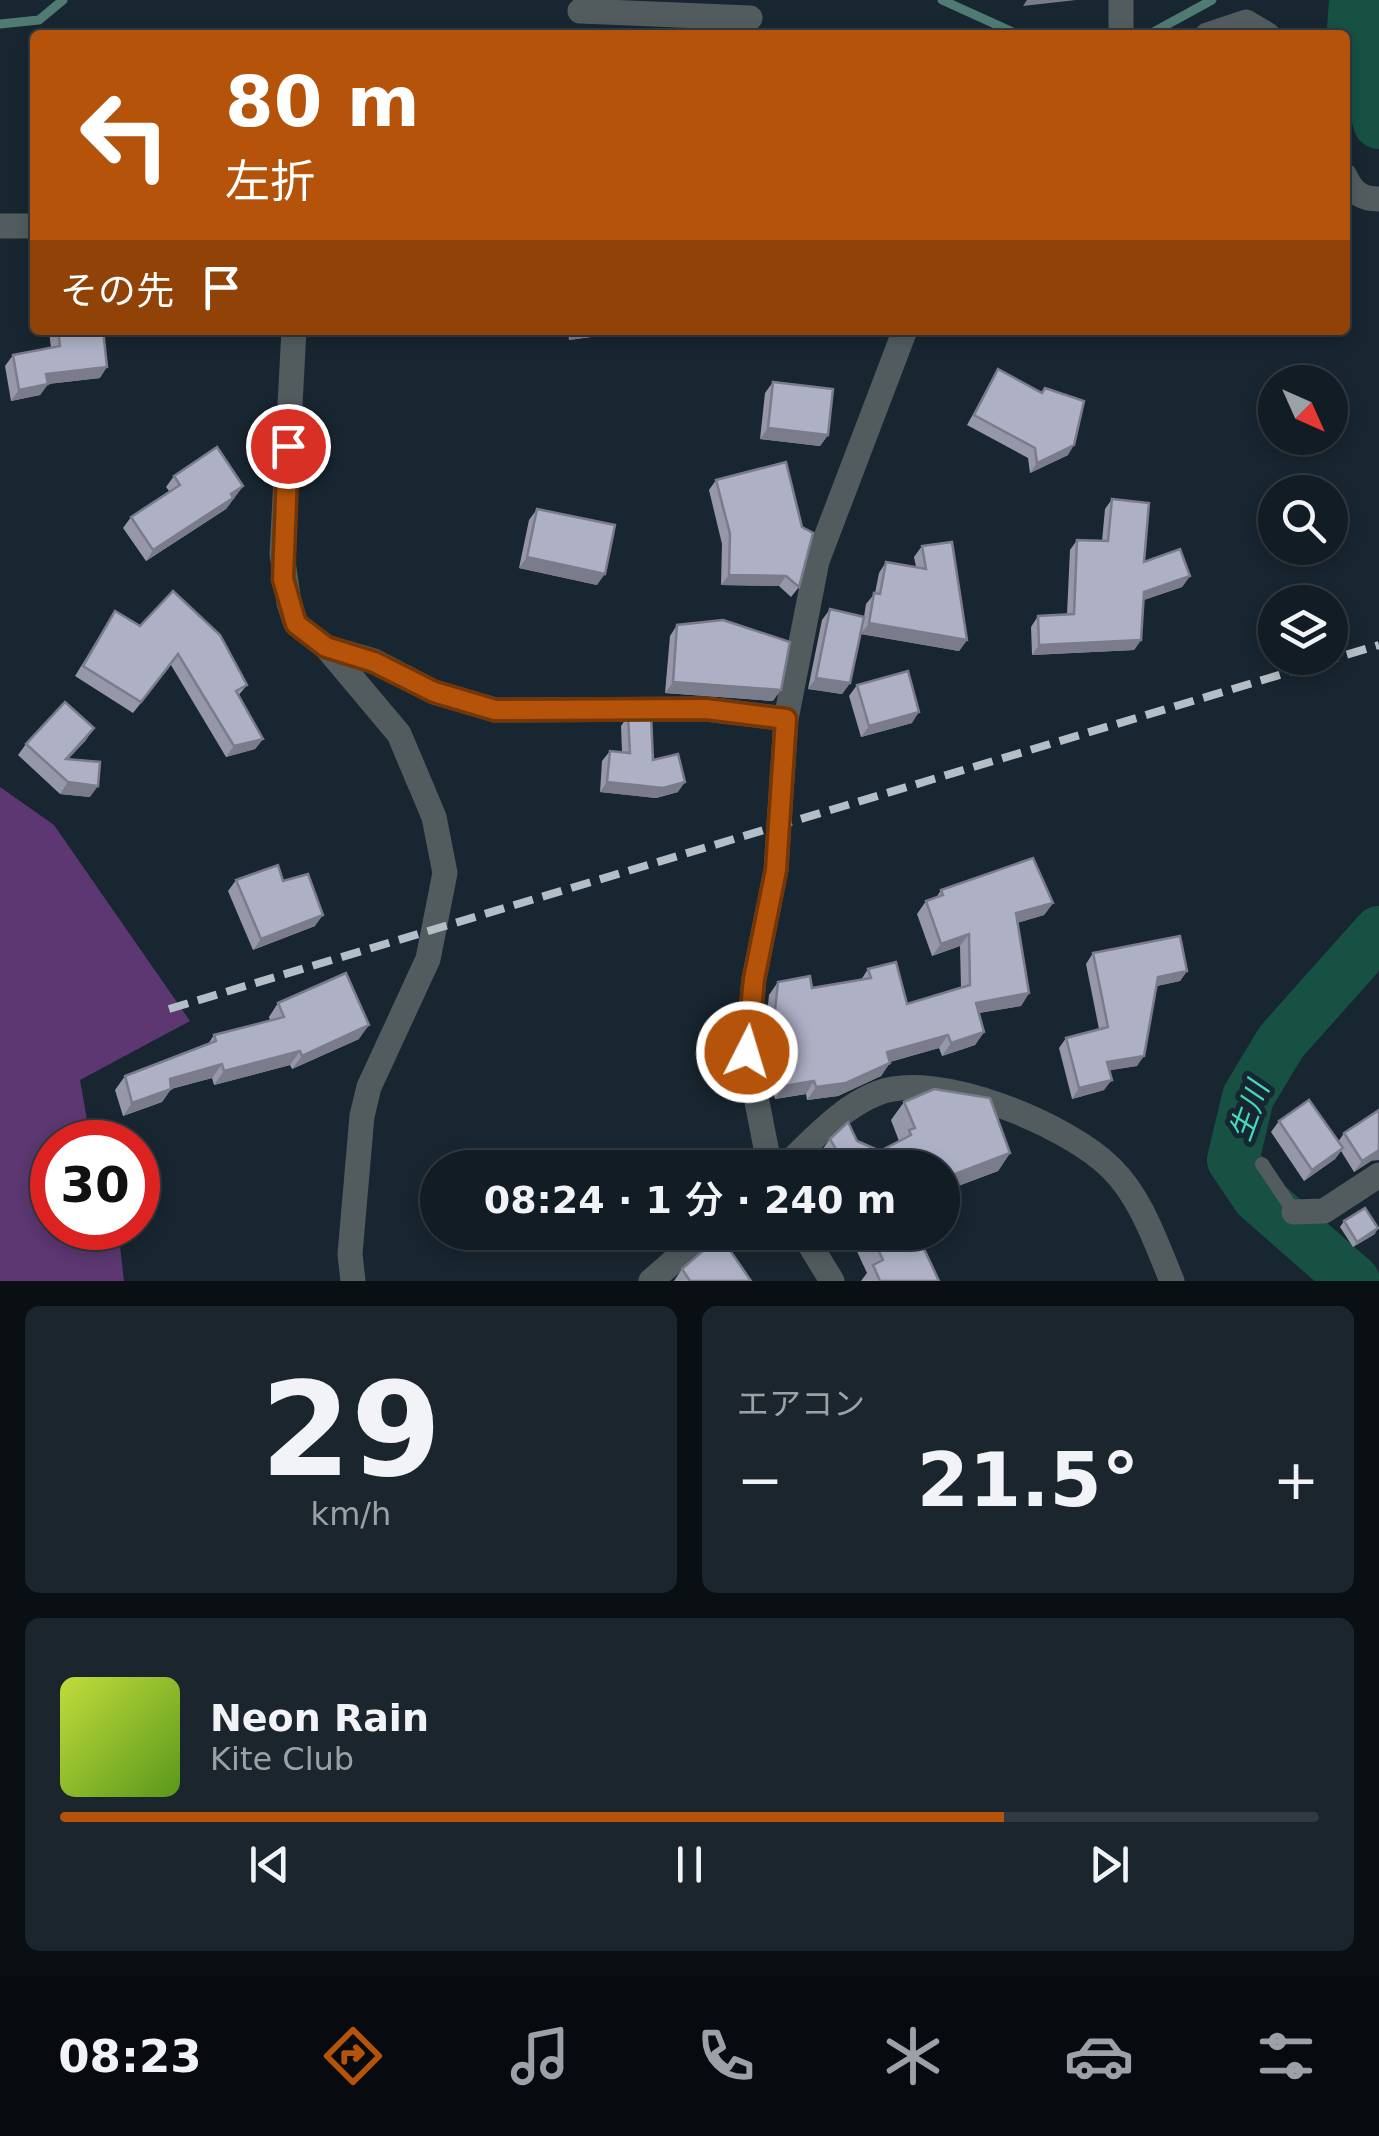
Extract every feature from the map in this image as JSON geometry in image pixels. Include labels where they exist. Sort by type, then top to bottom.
[{"type":"street","points":[[1121,0],[1121,30]]},
{"type":"street","points":[[580,12],[750,18]]},
{"type":"street","points":[[1222,30],[1246,22],[1260,30]]},
{"type":"street","points":[[1350,188],[1366,199],[1379,199]]},
{"type":"street","points":[[0,226],[30,226]]},
{"type":"street","points":[[294,335],[283,579],[296,624],[326,647],[399,734],[434,817],[445,873],[428,960],[369,1087],[362,1116],[350,1254],[353,1281]]},
{"type":"street","points":[[766,1150],[747,1052],[754,979],[776,870],[786,719],[816,561],[903,335]]},
{"type":"street","points":[[326,647],[374,662],[434,692],[495,710],[706,709],[786,719]]},
{"type":"street","points":[[802,1150],[848,1108],[882,1091],[959,1094],[1026,1116],[1071,1138],[1112,1168],[1143,1213],[1172,1281]]},
{"type":"street","points":[[1294,1212],[1324,1211],[1379,1175]]},
{"type":"street","points":[[651,1281],[686,1250]]},
{"type":"street","points":[[813,1250],[832,1281]]},
{"type":"lane","points":[[1262,1164],[1294,1212]]},
{"type":"shaded area","points":[[0,787],[54,825],[190,1021],[80,1080],[87,1120],[30,1120],[30,1250],[120,1250],[124,1281],[0,1281]]},
{"type":"building","points":[[59,335],[104,335],[107,367],[46,374],[48,384],[19,390],[13,355],[60,346]]},
{"type":"building","points":[[998,369],[1042,393],[1045,388],[1084,401],[1074,445],[1037,463],[1035,448],[974,415]]},
{"type":"building","points":[[773,382],[833,389],[828,435],[768,428]]},
{"type":"building","points":[[217,447],[243,486],[231,494],[233,498],[153,550],[131,517],[180,485],[174,476]]},
{"type":"building","points":[[786,462],[802,527],[813,533],[799,587],[786,576],[729,575],[730,534],[716,480]]},
{"type":"building","points":[[1112,499],[1149,503],[1144,562],[1180,549],[1190,576],[1144,592],[1141,640],[1039,645],[1038,616],[1074,614],[1077,540],[1108,541]]},
{"type":"building","points":[[537,509],[615,525],[605,574],[527,557]]},
{"type":"building","points":[[952,542],[967,640],[869,623],[874,593],[880,594],[886,562],[926,569],[922,546]]},
{"type":"building","points":[[173,591],[220,635],[247,685],[236,691],[263,739],[234,746],[178,654],[141,702],[83,666],[115,611],[140,626]]},
{"type":"building","points":[[830,609],[864,617],[850,683],[816,678]]},
{"type":"building","points":[[723,620],[790,642],[781,690],[673,682],[677,625]]},
{"type":"building","points":[[908,671],[919,712],[869,726],[857,685]]},
{"type":"building","points":[[65,702],[94,728],[66,759],[100,762],[98,786],[68,782],[26,744]]},
{"type":"building","points":[[651,715],[653,760],[678,754],[685,782],[663,788],[607,782],[610,751],[630,753],[628,716]]},
{"type":"building","points":[[1033,858],[1053,903],[1016,913],[1029,993],[976,1003],[984,1032],[951,1043],[948,1035],[887,1052],[890,1063],[846,1083],[816,1087],[814,1081],[784,1086],[772,1038],[778,982],[810,976],[812,988],[871,978],[868,969],[896,962],[907,1004],[970,985],[969,934],[941,944],[926,901],[943,895],[941,890]]},
{"type":"building","points":[[278,865],[283,881],[308,874],[323,915],[261,939],[236,880]]},
{"type":"building","points":[[1180,936],[1187,971],[1158,977],[1144,1056],[1107,1062],[1112,1080],[1079,1088],[1066,1038],[1108,1027],[1093,953]]},
{"type":"building","points":[[346,973],[369,1025],[302,1056],[300,1051],[224,1071],[222,1064],[170,1079],[171,1089],[132,1103],[125,1076],[216,1041],[214,1035],[284,1017],[278,1003]]},
{"type":"building","points":[[934,1089],[990,1098],[1010,1153],[960,1172],[960,1150],[882,1150],[911,1135],[909,1130],[915,1128],[904,1102]]},
{"type":"building","points":[[1309,1100],[1343,1148],[1312,1170],[1279,1121]]},
{"type":"building","points":[[1379,1110],[1379,1150],[1362,1161],[1344,1133]]},
{"type":"building","points":[[848,1122],[857,1141],[878,1150],[836,1150],[830,1139]]},
{"type":"building","points":[[1365,1208],[1378,1228],[1357,1242],[1344,1221]]},
{"type":"building","points":[[704,1250],[730,1250],[751,1281],[690,1281],[682,1269]]},
{"type":"building","points":[[878,1250],[924,1250],[939,1281],[880,1281],[873,1265],[883,1260]]},
{"type":"waterway","points":[[0,24],[39,20],[63,0]]},
{"type":"waterway","points":[[942,0],[1008,30]]},
{"type":"waterway","points":[[1157,30],[1212,0]]},
{"type":"waterway","name":"生川","points":[[1355,0],[1353,29],[1379,123]]},
{"type":"waterway","name":"生川","points":[[1354,1281],[1258,1197],[1233,1160],[1248,1097],[1281,1042],[1379,932]]},
{"type":"railway","points":[[169,1009],[1379,645]]},
{"type":"route","points":[[288,446],[283,579],[296,624],[326,647],[374,662],[434,692],[495,710],[706,709],[786,719],[776,870],[754,979],[747,1052]]}]
